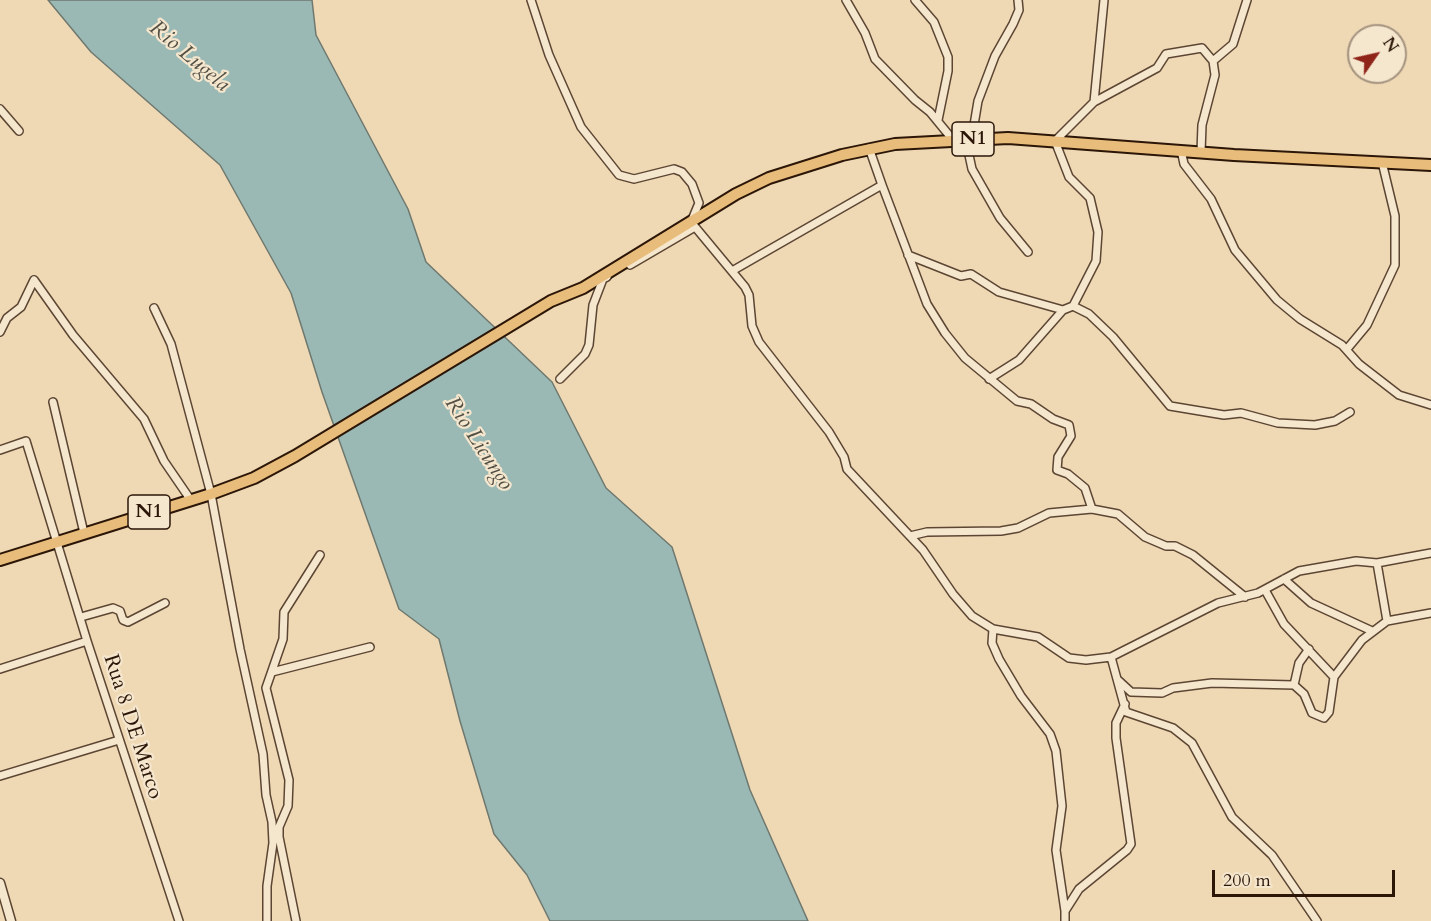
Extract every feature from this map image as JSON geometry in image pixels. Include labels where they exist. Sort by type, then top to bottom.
[{"type":"highway","name":"N1","points":[[0,560],[211,494],[254,478],[295,456],[551,301],[583,288],[769,178],[809,164],[869,148],[895,144],[1008,138],[1431,165]]},
{"type":"street","points":[[531,0],[549,55],[581,127],[619,175],[634,178],[674,169],[682,172],[692,184],[699,203],[693,224],[603,279],[593,305],[589,345],[580,360],[560,379]]},
{"type":"street","points":[[846,0],[865,33],[874,59],[938,120],[953,140]]},
{"type":"street","points":[[915,0],[934,22],[948,57],[948,70],[938,120]]},
{"type":"street","points":[[1017,0],[1016,17],[995,56],[978,102],[969,155],[972,169],[1000,218],[1028,252]]},
{"type":"street","points":[[1094,102],[1104,0]]},
{"type":"street","points":[[1213,61],[1233,44],[1247,0]]},
{"type":"street","points":[[989,379],[1020,360],[1063,310],[1073,306],[1096,261],[1098,232],[1090,198],[1069,177],[1055,141],[1094,102],[1157,68],[1166,54],[1202,48],[1213,61],[1215,75],[1202,124],[1201,152]]},
{"type":"street","points":[[0,109],[19,131]]},
{"type":"street","points":[[869,148],[932,316],[965,358],[989,379],[1017,401],[1031,404],[1053,419],[1069,425],[1071,436],[1058,457],[1057,469],[1085,488],[1092,509]]},
{"type":"street","points":[[1181,150],[1184,164],[1211,200],[1222,226],[1248,265],[1288,310],[1347,349],[1359,364],[1399,395],[1431,405]]},
{"type":"street","points":[[1347,349],[1367,325],[1395,265],[1395,216],[1382,162]]},
{"type":"street","points":[[732,271],[882,185]]},
{"type":"street","points":[[693,224],[749,295],[752,326],[759,342],[829,432],[844,457],[847,470],[910,536],[972,616],[993,629],[1038,638],[1069,658],[1086,660],[1111,657],[1218,603],[1265,590],[1299,571],[1356,561],[1377,563],[1431,553]]},
{"type":"street","points":[[908,255],[961,276],[971,274],[999,292],[1063,310]]},
{"type":"street","points":[[0,332],[7,318],[21,307],[34,280],[73,335],[144,419],[164,461],[190,499]]},
{"type":"street","points":[[1073,306],[1089,314],[1113,337],[1170,406],[1224,415],[1241,413],[1278,423],[1315,425],[1335,421],[1350,412]]},
{"type":"street","points":[[154,308],[171,344],[211,494],[263,754],[266,795],[272,822],[267,921]]},
{"type":"street","points":[[53,402],[84,533]]},
{"type":"street","name":"Rua 8 DE Marco","points":[[0,450],[25,437],[118,740],[179,921]]},
{"type":"street","points":[[910,536],[927,532],[1001,531],[1018,528],[1049,513],[1092,509],[1118,514],[1145,537],[1166,546],[1175,546],[1193,555],[1245,597]]},
{"type":"street","points":[[296,921],[279,837],[279,827],[288,806],[289,780],[266,698],[267,681],[283,639],[284,612],[320,555]]},
{"type":"street","points":[[1377,563],[1387,621]]},
{"type":"street","points":[[1284,579],[1311,603],[1372,631]]},
{"type":"street","points":[[1265,590],[1284,624],[1334,677]]},
{"type":"street","points":[[81,617],[113,608],[120,611],[123,620],[128,622],[165,603]]},
{"type":"street","points":[[1118,680],[1131,692],[1155,693],[1212,683],[1294,685],[1304,694],[1311,713],[1324,718],[1329,712],[1334,677],[1372,631],[1387,621],[1431,613]]},
{"type":"street","points":[[993,629],[992,643],[999,658],[1021,696],[1050,734],[1056,751],[1062,806],[1056,850],[1065,921]]},
{"type":"street","points":[[0,669],[87,641]]},
{"type":"street","points":[[272,672],[370,647]]},
{"type":"street","points":[[1294,685],[1299,663],[1309,649]]},
{"type":"street","points":[[1111,657],[1126,712],[1132,716],[1173,728],[1192,742],[1232,817],[1272,855],[1317,921]]},
{"type":"street","points":[[1065,911],[1079,890],[1127,850],[1131,844],[1116,738],[1116,723],[1125,704]]},
{"type":"street","points":[[0,776],[118,740]]},
{"type":"street","points":[[0,884],[11,921]]},
{"type":"water","points":[[48,0],[312,0],[316,35],[408,209],[426,262],[552,382],[606,488],[672,547],[750,790],[808,921],[550,921],[527,875],[494,834],[460,721],[439,639],[399,609],[322,392],[291,293],[220,165],[91,52]]},
{"type":"water label","name":"Rio Lugela","points":[[189,57]]},
{"type":"water label","name":"Rio Licungo","points":[[478,444]]}]
